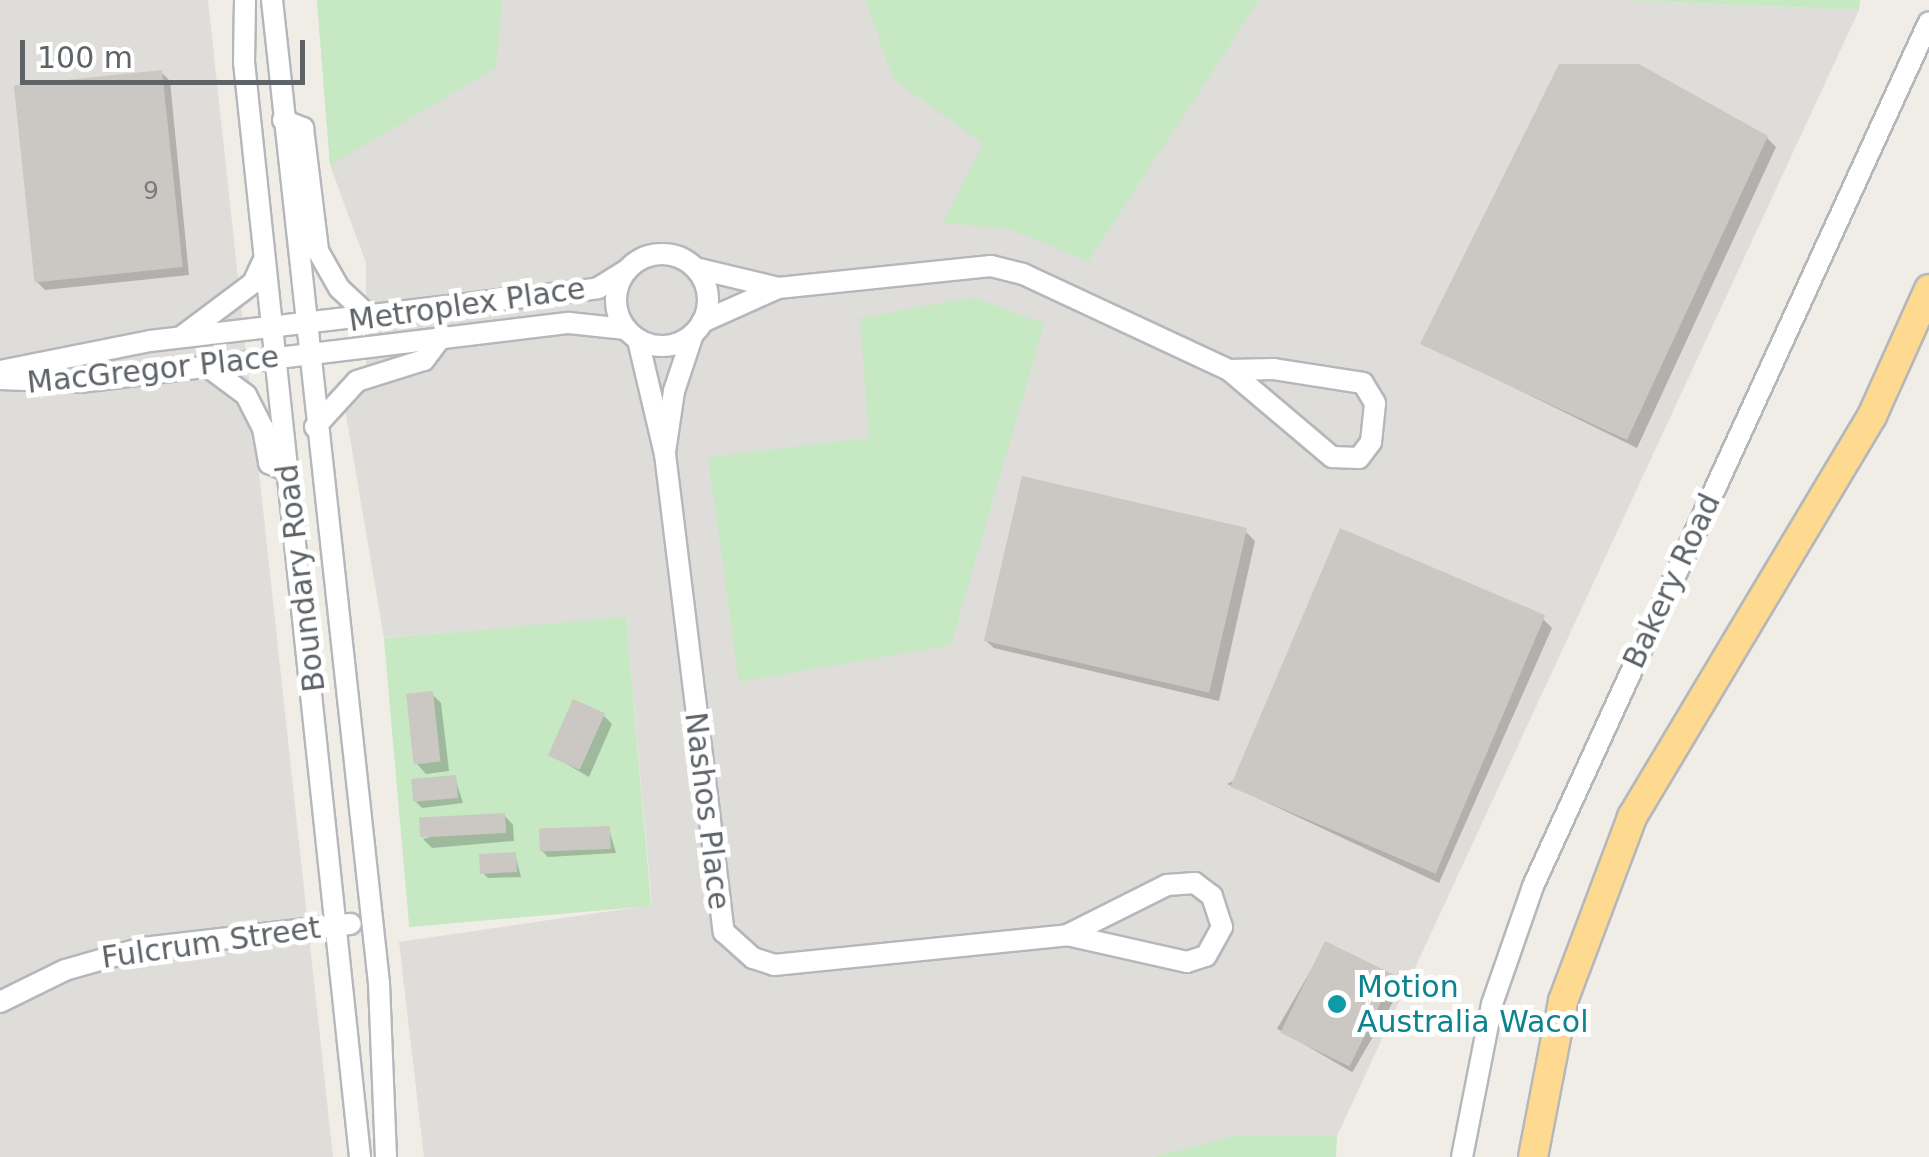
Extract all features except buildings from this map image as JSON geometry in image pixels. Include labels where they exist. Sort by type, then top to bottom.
[{"type":"highway","points":[[1533,1157],[1568,985],[1624,833],[1697,700],[1872,416],[1929,289]]},
{"type":"street","name":"Boundary Road","points":[[245,0],[244,62],[339,924],[360,1157]]},
{"type":"street","name":"Boundary Road","points":[[272,0],[306,355],[372,922],[386,1157]]},
{"type":"street","name":"Bakery Road","points":[[1462,1157],[1492,1004],[1533,886],[1929,22]]},
{"type":"street","points":[[283,120],[303,128],[318,251],[339,288],[371,318]]},
{"type":"street","points":[[778,288],[667,346],[632,334],[616,299],[627,270],[655,254],[778,288],[991,266],[1023,274],[1229,370],[1332,458],[1359,458],[1371,442],[1376,402],[1363,383],[1274,369],[1229,370]]},
{"type":"street","points":[[181,338],[253,283],[265,256]]},
{"type":"street","points":[[695,268],[708,294],[698,328]]},
{"type":"street","name":"Metroplex Place","points":[[303,326],[598,288],[627,270]]},
{"type":"street","name":"Metroplex Place","points":[[306,355],[569,323],[632,334]]},
{"type":"street","name":"MacGregor Place","points":[[0,371],[181,338],[303,326]]},
{"type":"street","name":"Nashos Place","points":[[665,454],[674,391],[698,328]]},
{"type":"street","name":"Nashos Place","points":[[632,334],[665,454],[724,932],[753,958],[790,965],[1067,935],[1188,962],[1206,956],[1222,927],[1212,896],[1195,883],[1167,885],[1067,935]]},
{"type":"street","points":[[315,427],[357,381],[424,360],[440,340]]},
{"type":"street","name":"MacGregor Place","points":[[0,379],[80,382],[306,355]]},
{"type":"street","points":[[211,368],[246,395],[263,428],[269,463],[289,472]]},
{"type":"street","name":"Fulcrum Street","points":[[0,1002],[66,970],[142,948],[372,922]]},
{"type":"shaded area","points":[[0,0],[208,0],[333,1157],[0,1157]]},
{"type":"shaded area","points":[[317,0],[1624,0],[1859,10],[1337,1136],[1238,1135],[1153,1157],[424,1157],[399,942],[652,905],[626,618],[384,638],[344,403],[366,386],[366,263],[330,165]]},
{"type":"green space","points":[[317,0],[502,0],[496,68],[330,165]]},
{"type":"green space","points":[[866,0],[1259,0],[1088,262],[1010,229],[943,223],[983,144],[893,79]]},
{"type":"green space","points":[[1624,0],[1860,0],[1859,10]]},
{"type":"green space","points":[[974,297],[1044,324],[951,645],[739,682],[708,457],[869,438],[860,318]]},
{"type":"green space","points":[[626,617],[651,906],[409,927],[384,638]]},
{"type":"green space","points":[[1237,1135],[1337,1136],[1336,1157],[1153,1157]]},
{"type":"place","name":"Motion Australia Wacol","points":[[1337,1004]]}]
